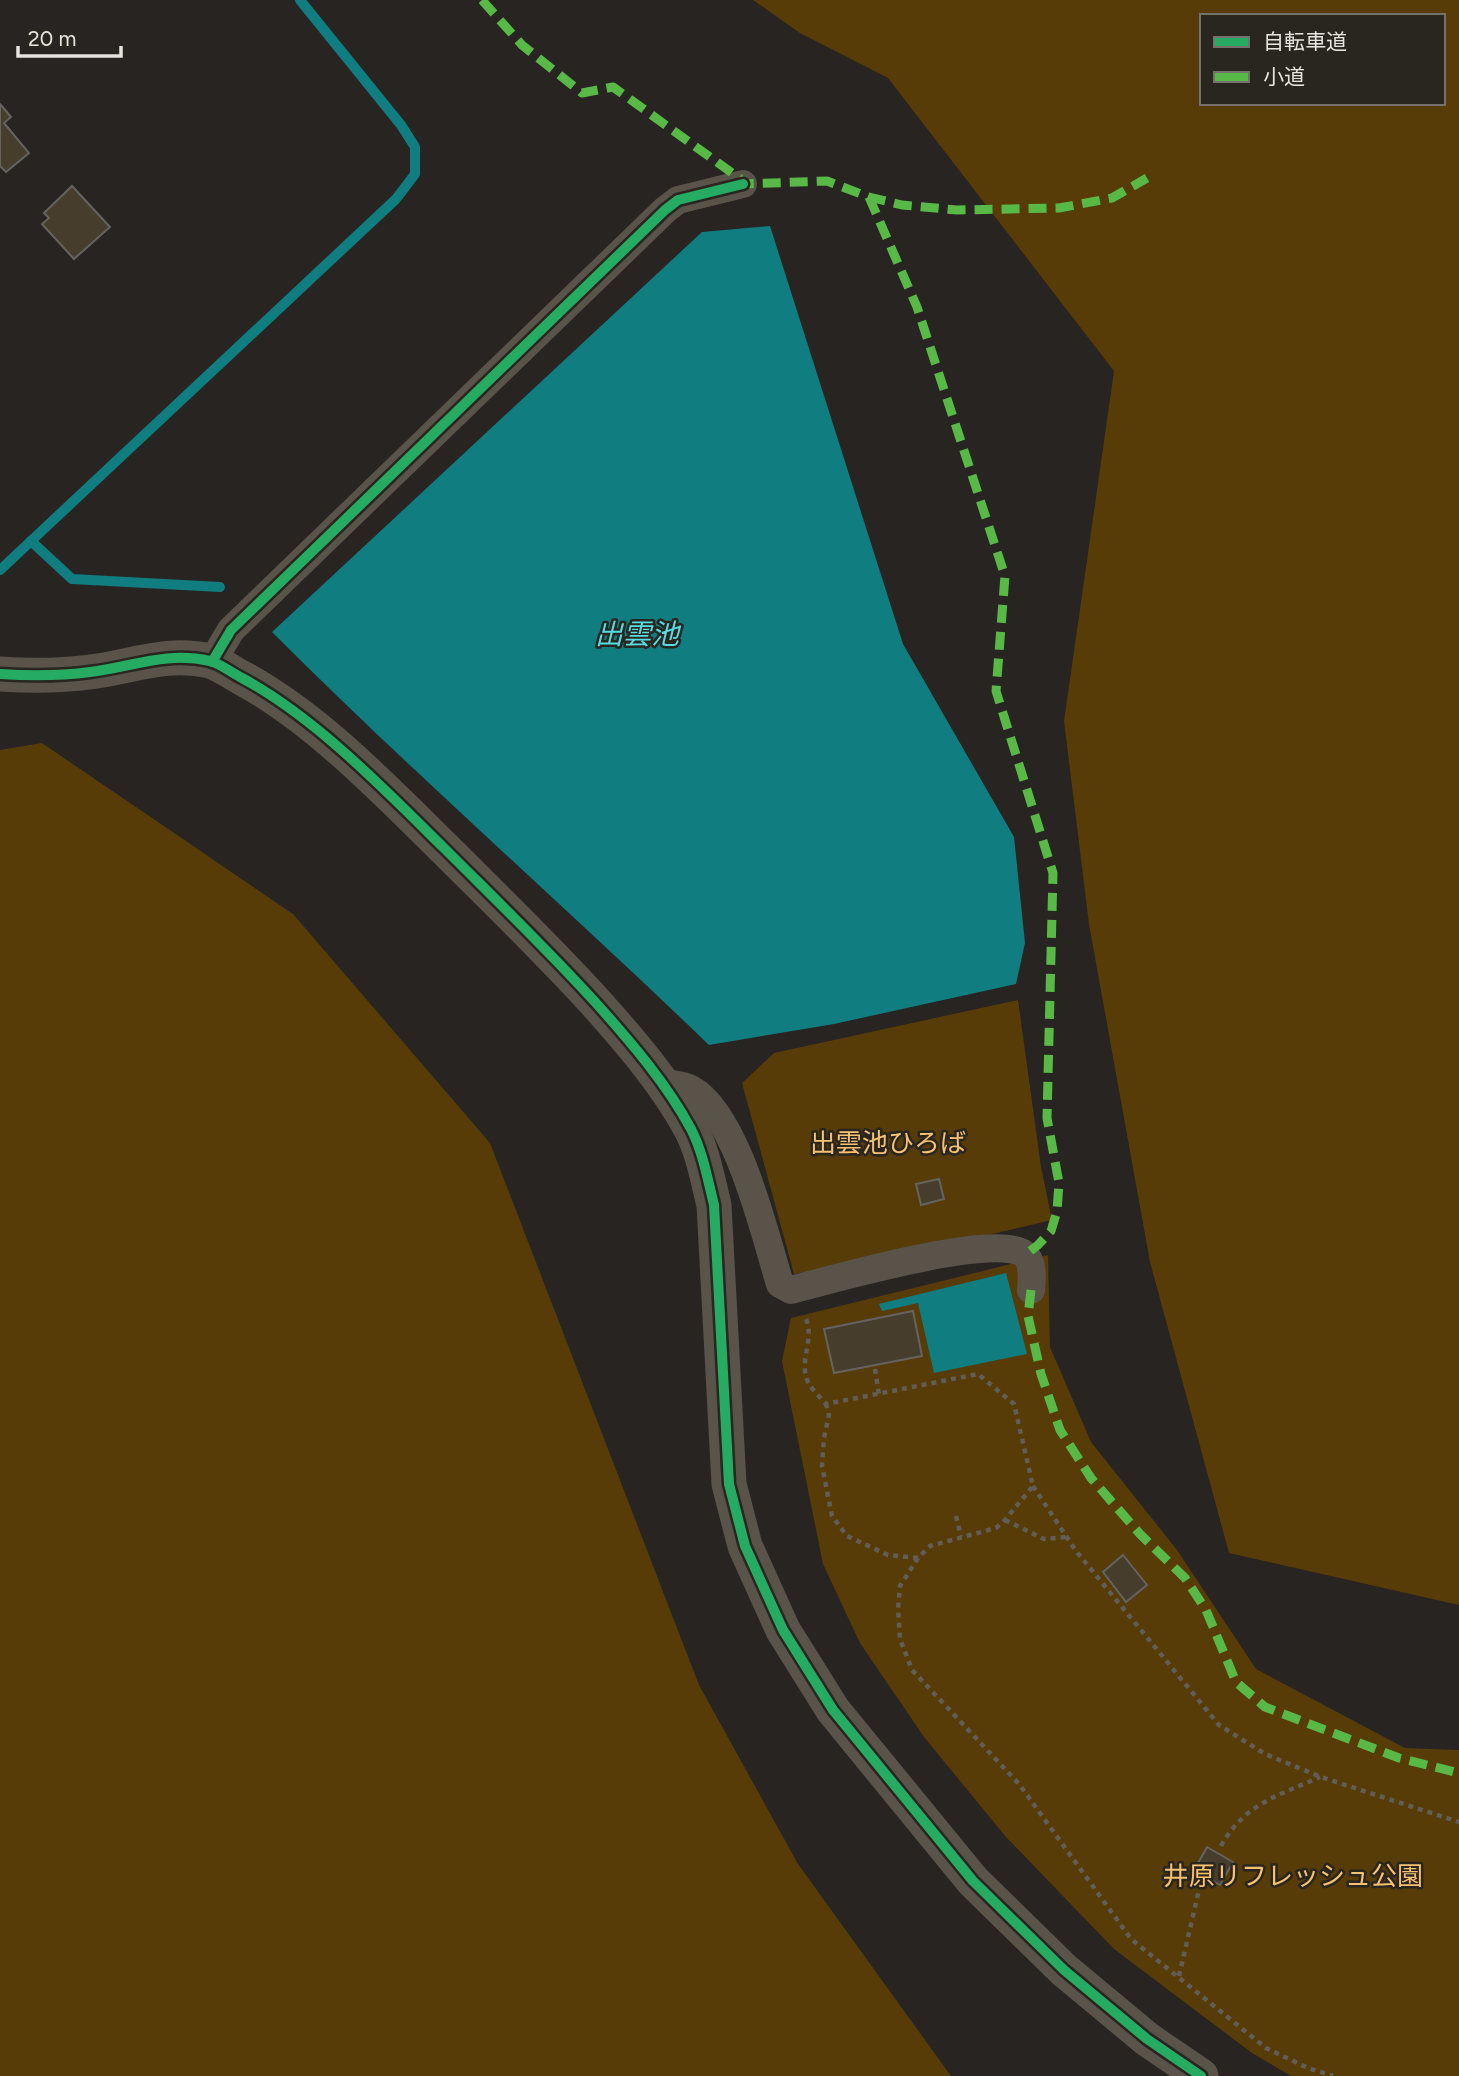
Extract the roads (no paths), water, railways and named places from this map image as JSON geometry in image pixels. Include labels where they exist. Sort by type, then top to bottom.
[{"type":"street","points":[[212,662],[230,630],[664,209],[678,200],[743,184]]},
{"type":"street","points":[[0,674],[34,676],[91,672],[176,656],[212,662],[261,688],[311,724],[401,806],[555,958],[627,1037],[692,1131],[714,1205],[729,1483],[745,1546],[783,1630],[833,1710],[973,1881],[1064,1970],[1147,2039],[1201,2076]]},
{"type":"street","points":[[660,1082],[690,1088],[707,1102],[735,1146],[780,1284],[791,1290],[924,1258],[993,1247],[1011,1249],[1025,1255],[1033,1277],[1031,1290]]},
{"type":"water","name":"出雲池","points":[[770,226],[903,644],[1014,837],[1025,943],[1016,984],[834,1024],[709,1045],[380,737],[272,632],[702,232]]},
{"type":"water","points":[[1006,1273],[1027,1354],[934,1373],[918,1303],[882,1311],[879,1304]]},
{"type":"waterway","points":[[0,570],[396,199],[415,174],[415,147],[401,125],[300,0]]},
{"type":"waterway","points":[[31,541],[72,579],[220,587]]},
{"type":"park label","name":"出雲池ひろば","points":[[888,1143]]},
{"type":"park label","name":"井原リフレッシュ公園","points":[[1293,1876]]}]
